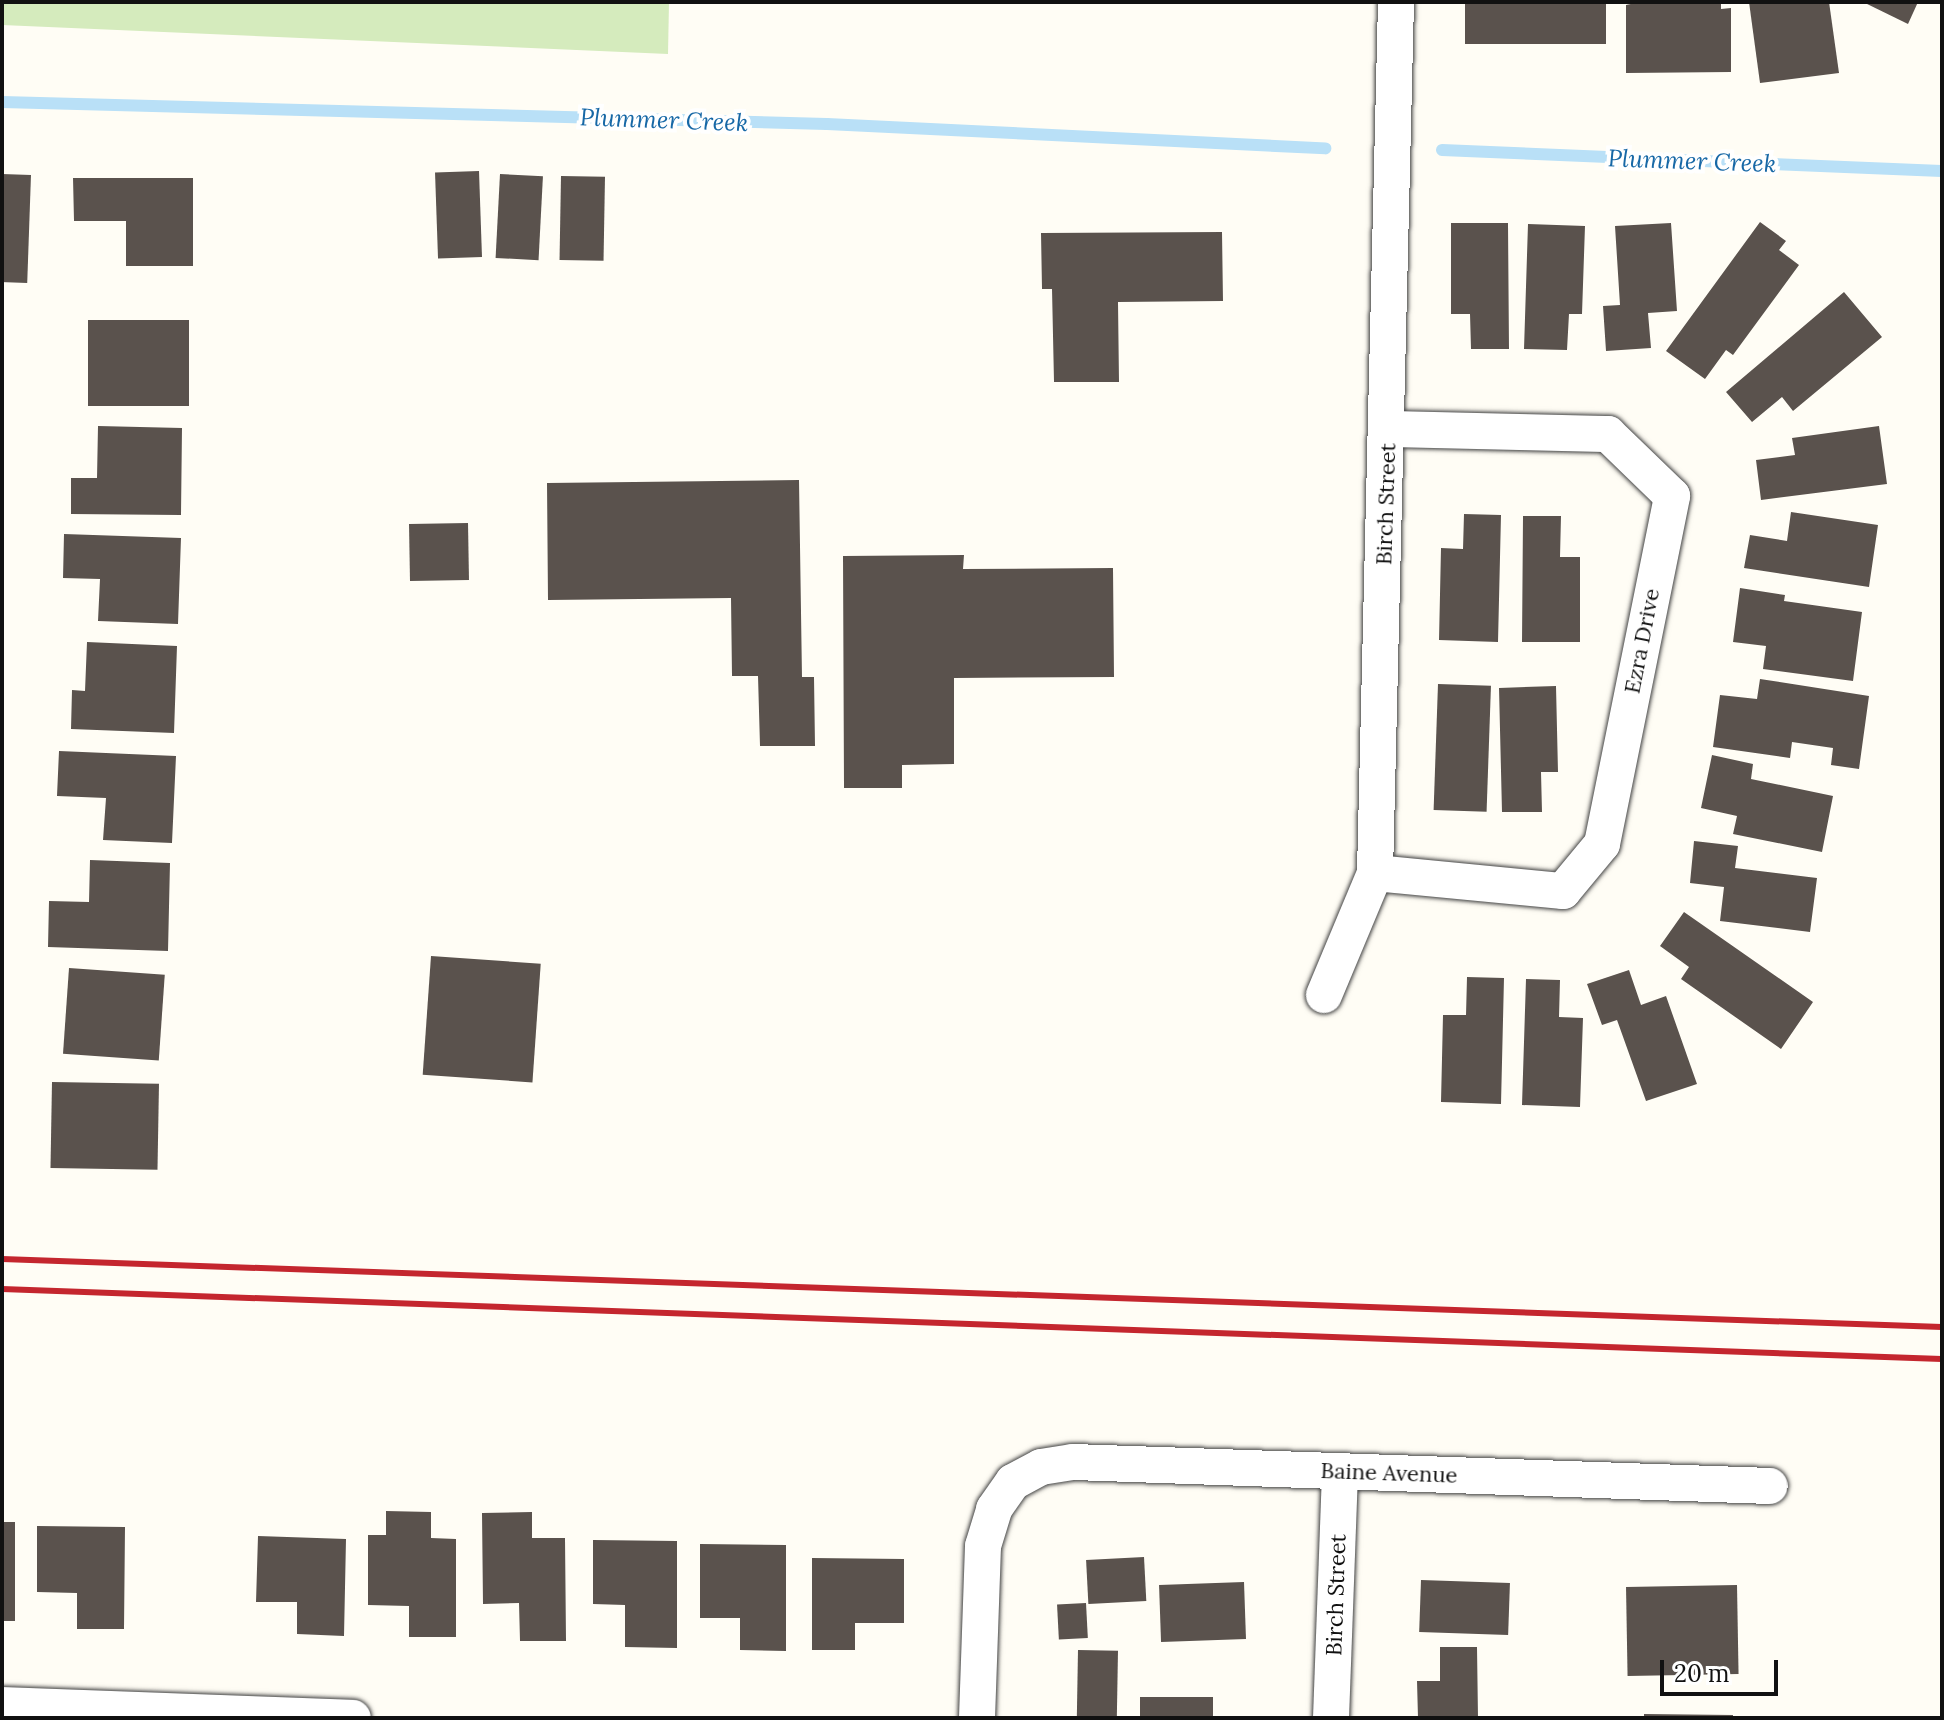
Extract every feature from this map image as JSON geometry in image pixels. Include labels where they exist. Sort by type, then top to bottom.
[{"type":"street","name":"Birch Street","points":[[1324,995],[1375,873],[1396,2]]},
{"type":"street","name":"Ezra Drive","points":[[1375,873],[1563,891],[1602,844],[1672,496],[1608,434],[1388,429]]},
{"type":"street","name":"Baine Avenue","points":[[977,1718],[983,1546],[994,1509],[1013,1482],[1041,1467],[1073,1462],[1770,1486]]},
{"type":"street","name":"Birch Street","points":[[1331,1718],[1340,1471]]},
{"type":"street","points":[[2,1705],[353,1718]]},
{"type":"green space","points":[[2,2],[669,2],[668,54],[2,25]]},
{"type":"building","points":[[1465,2],[1606,2],[1606,44],[1465,44]]},
{"type":"building","points":[[1640,2],[1721,2],[1721,9],[1731,8],[1731,72],[1626,73],[1626,5]]},
{"type":"building","points":[[1749,2],[1829,2],[1839,73],[1760,83]]},
{"type":"building","points":[[1863,2],[1918,2],[1908,24]]},
{"type":"building","points":[[479,171],[482,257],[438,258],[435,173]]},
{"type":"building","points":[[2,174],[31,175],[27,283],[2,282]]},
{"type":"building","points":[[500,174],[543,176],[539,260],[496,258]]},
{"type":"building","points":[[561,176],[605,177],[604,261],[560,260]]},
{"type":"building","points":[[73,178],[193,178],[193,266],[126,266],[126,221],[74,221]]},
{"type":"building","points":[[1760,222],[1786,241],[1779,250],[1799,265],[1733,355],[1726,350],[1705,379],[1666,351]]},
{"type":"building","points":[[1451,223],[1508,223],[1509,349],[1471,349],[1470,314],[1451,314]]},
{"type":"building","points":[[1671,223],[1677,311],[1648,313],[1651,348],[1606,351],[1603,306],[1620,305],[1615,226]]},
{"type":"building","points":[[1528,224],[1585,226],[1582,314],[1569,314],[1567,350],[1524,349]]},
{"type":"building","points":[[1222,232],[1223,301],[1118,302],[1119,382],[1054,382],[1052,289],[1042,289],[1041,233]]},
{"type":"building","points":[[1844,292],[1882,337],[1793,411],[1782,397],[1752,422],[1726,392]]},
{"type":"building","points":[[88,320],[189,320],[189,406],[88,406]]},
{"type":"building","points":[[98,426],[182,428],[181,515],[71,514],[71,478],[97,478]]},
{"type":"building","points":[[1879,426],[1887,484],[1761,500],[1756,460],[1795,455],[1792,438]]},
{"type":"building","points":[[799,480],[802,677],[814,677],[815,746],[760,746],[758,676],[732,676],[731,598],[548,600],[547,483]]},
{"type":"building","points":[[1791,512],[1878,525],[1869,587],[1744,568],[1750,535],[1787,541]]},
{"type":"building","points":[[1464,514],[1501,515],[1498,642],[1439,640],[1441,548],[1463,549]]},
{"type":"building","points":[[1523,516],[1561,516],[1560,557],[1580,557],[1580,642],[1522,642]]},
{"type":"building","points":[[468,523],[469,580],[410,581],[409,524]]},
{"type":"building","points":[[64,534],[181,538],[178,624],[98,621],[100,579],[63,578]]},
{"type":"building","points":[[964,555],[963,569],[1113,568],[1114,677],[954,678],[954,764],[902,765],[902,788],[844,788],[843,556]]},
{"type":"building","points":[[1740,588],[1785,595],[1784,601],[1862,612],[1853,681],[1763,669],[1766,646],[1733,642]]},
{"type":"building","points":[[87,642],[177,646],[174,733],[71,729],[72,690],[85,691]]},
{"type":"building","points":[[1760,679],[1869,696],[1859,769],[1831,765],[1833,748],[1792,742],[1790,758],[1713,747],[1720,695],[1757,699]]},
{"type":"building","points":[[1438,684],[1491,686],[1487,812],[1434,810]]},
{"type":"building","points":[[1556,686],[1558,772],[1541,772],[1542,812],[1502,812],[1499,688]]},
{"type":"building","points":[[59,751],[176,756],[172,843],[103,840],[106,798],[57,796]]},
{"type":"building","points":[[1712,755],[1753,764],[1751,779],[1833,796],[1822,852],[1733,834],[1737,816],[1701,808]]},
{"type":"building","points":[[1694,841],[1738,846],[1735,868],[1817,878],[1810,932],[1720,921],[1724,887],[1690,883]]},
{"type":"building","points":[[90,860],[170,863],[168,951],[48,947],[49,901],[89,902]]},
{"type":"building","points":[[1684,912],[1813,1002],[1781,1049],[1681,979],[1689,967],[1660,946]]},
{"type":"building","points":[[431,956],[541,964],[532,1082],[423,1075]]},
{"type":"building","points":[[69,968],[165,975],[159,1060],[63,1054]]},
{"type":"building","points":[[1629,970],[1641,1005],[1666,996],[1697,1084],[1646,1101],[1617,1020],[1602,1025],[1587,984]]},
{"type":"building","points":[[1467,977],[1504,978],[1501,1104],[1441,1102],[1443,1015],[1466,1015]]},
{"type":"building","points":[[1526,979],[1560,980],[1559,1017],[1583,1018],[1580,1107],[1522,1105]]},
{"type":"building","points":[[52,1082],[159,1084],[157,1170],[50,1168]]},
{"type":"building","points":[[386,1511],[431,1512],[431,1538],[456,1539],[456,1637],[409,1637],[409,1606],[368,1605],[368,1535],[386,1535]]},
{"type":"building","points":[[532,1512],[532,1538],[565,1538],[566,1641],[520,1641],[519,1603],[483,1604],[482,1513]]},
{"type":"building","points":[[2,1522],[15,1522],[15,1621],[2,1621]]},
{"type":"building","points":[[37,1526],[125,1527],[124,1629],[77,1629],[77,1593],[37,1592]]},
{"type":"building","points":[[258,1536],[346,1539],[344,1636],[297,1634],[297,1602],[256,1602]]},
{"type":"building","points":[[593,1540],[677,1541],[677,1648],[625,1647],[625,1605],[593,1604]]},
{"type":"building","points":[[700,1544],[786,1545],[786,1651],[740,1650],[740,1618],[700,1618]]},
{"type":"building","points":[[1144,1557],[1146,1601],[1088,1604],[1086,1560]]},
{"type":"building","points":[[812,1558],[904,1559],[904,1623],[855,1623],[855,1650],[812,1650]]},
{"type":"building","points":[[1421,1580],[1510,1583],[1508,1635],[1419,1632]]},
{"type":"building","points":[[1244,1582],[1246,1639],[1161,1642],[1159,1585]]},
{"type":"building","points":[[1737,1585],[1739,1674],[1628,1676],[1626,1587]]},
{"type":"building","points":[[1086,1603],[1088,1638],[1059,1639],[1057,1605]]},
{"type":"building","points":[[1440,1647],[1477,1647],[1478,1718],[1418,1718],[1417,1681],[1440,1681]]},
{"type":"building","points":[[1078,1650],[1118,1651],[1117,1718],[1077,1718]]},
{"type":"building","points":[[1140,1697],[1213,1697],[1213,1718],[1140,1718]]},
{"type":"building","points":[[1644,1714],[1733,1715],[1733,1718],[1644,1718]]},
{"type":"waterway","name":"Plummer Creek","points":[[2,102],[827,124],[1325,148]]},
{"type":"waterway","name":"Plummer Creek","points":[[1442,150],[1942,171]]},
{"type":"railway","points":[[2,1259],[1942,1327]]},
{"type":"railway","points":[[2,1289],[1942,1359]]}]
